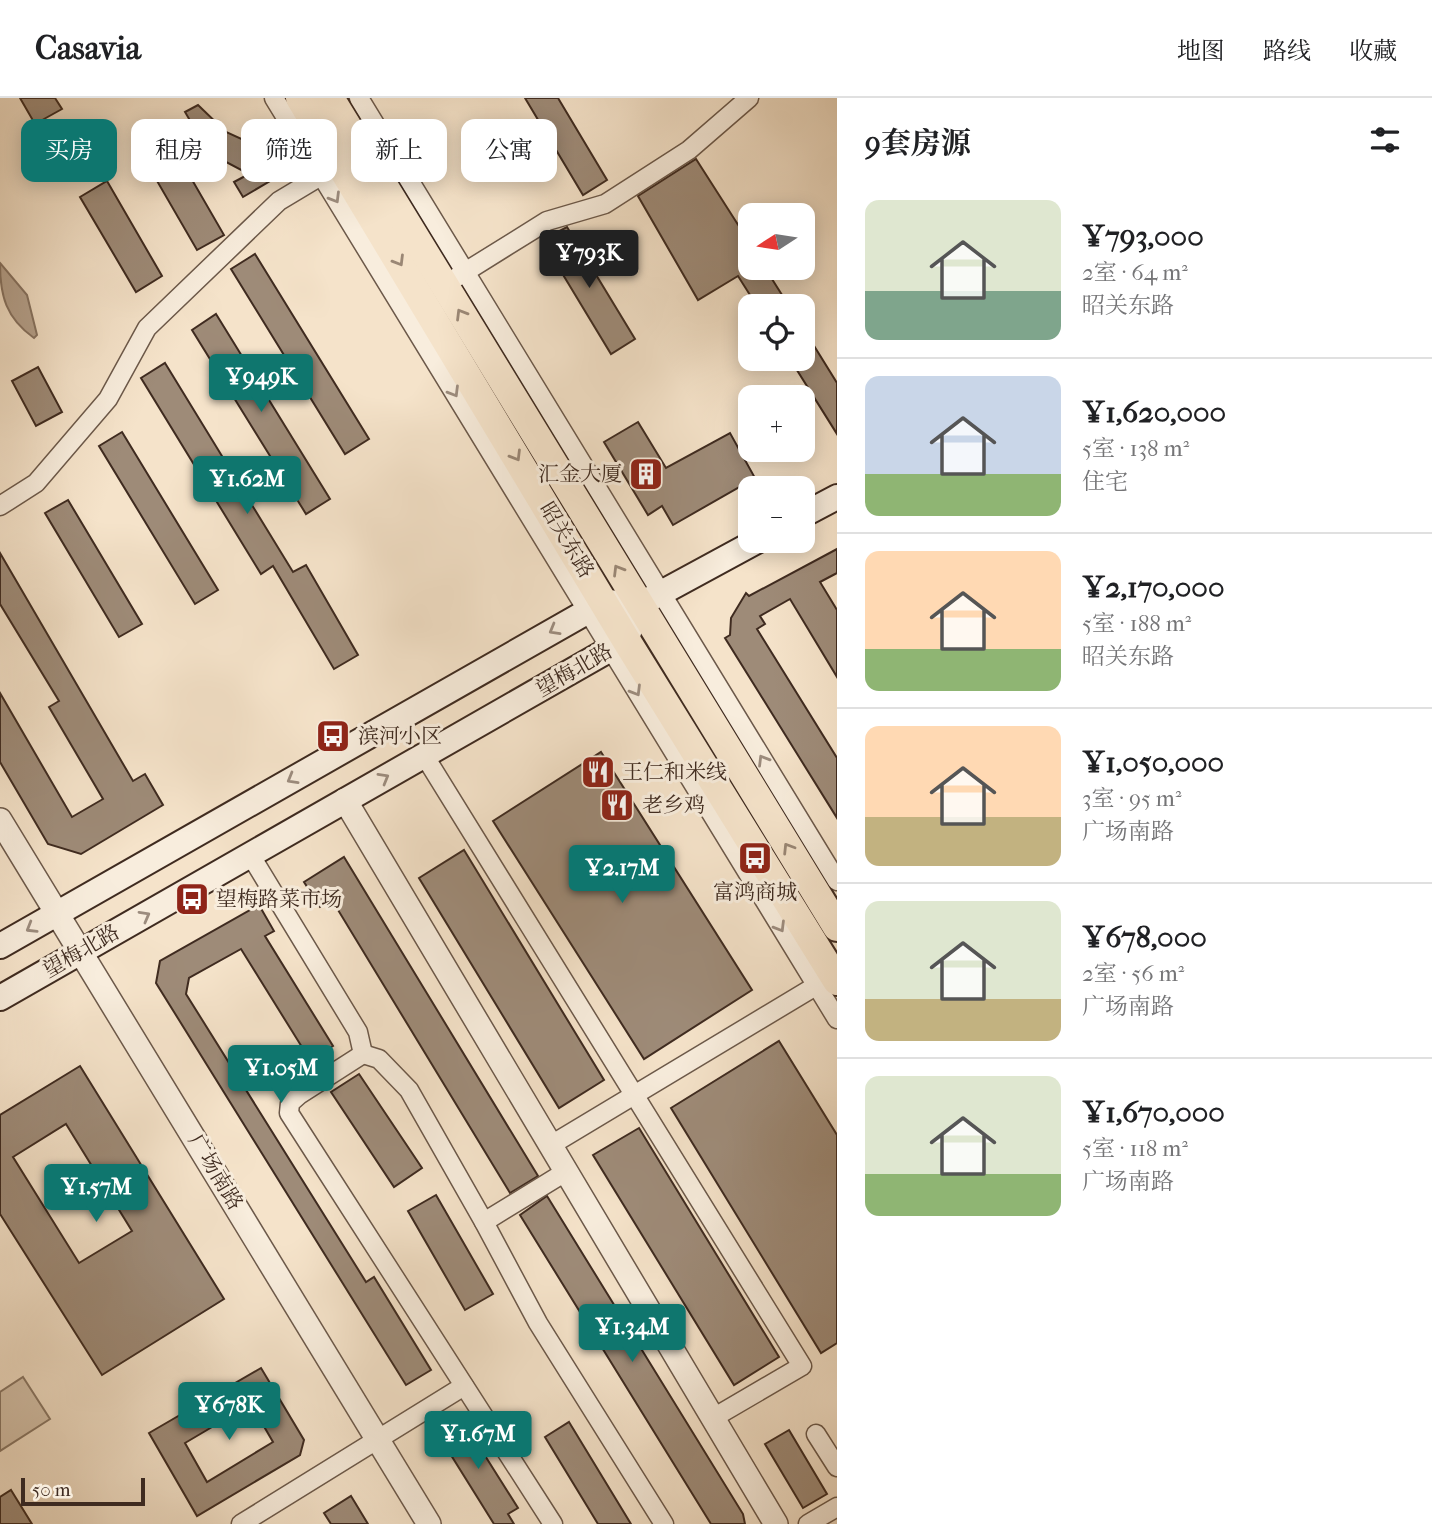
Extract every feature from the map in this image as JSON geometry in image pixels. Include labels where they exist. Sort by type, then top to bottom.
[{"type":"main road","name":"昭关东路","points":[[300,98],[309,119]]},
{"type":"main road","name":"昭关东路","points":[[330,98],[443,285],[650,599],[772,798],[837,927]]},
{"type":"main road","name":"昭关东路","points":[[337,176],[443,285],[596,607],[829,981]]},
{"type":"main road","points":[[815,508],[837,496]]},
{"type":"main road","points":[[596,607],[650,599],[738,551]]},
{"type":"main road","name":"望梅北路","points":[[0,998],[618,645],[650,599]]},
{"type":"main road","name":"望梅北路","points":[[0,946],[596,607]]},
{"type":"street","points":[[274,98],[291,119]]},
{"type":"street","points":[[359,98],[443,285],[547,221],[605,204],[689,150],[749,98]]},
{"type":"street","points":[[337,180],[596,607]]},
{"type":"street","points":[[0,506],[36,483],[108,399],[147,328],[279,201],[311,182]]},
{"type":"street","points":[[424,755],[802,1366],[713,1418]]},
{"type":"street","points":[[729,824],[772,798],[837,881]]},
{"type":"street","points":[[345,800],[776,1524]]},
{"type":"street","name":"广场南路","points":[[0,820],[429,1524]]},
{"type":"street","points":[[251,856],[358,1032],[363,1054]]},
{"type":"street","points":[[551,1145],[829,981],[837,1019]]},
{"type":"street","points":[[553,1524],[289,1113],[290,1103],[299,1095],[363,1054],[379,1059],[409,1090],[538,1323],[664,1524]]},
{"type":"street","points":[[484,1222],[567,1171]]},
{"type":"street","points":[[246,1523],[464,1386]]},
{"type":"street","points":[[816,1434],[837,1467]]},
{"type":"street","points":[[808,1524],[837,1507]]},
{"type":"shaded area","points":[[0,263],[27,295],[37,335],[34,338],[17,322],[6,305],[1,286]]},
{"type":"shaded area","points":[[23,1377],[50,1419],[0,1451],[0,1392]]},
{"type":"building","points":[[20,98],[55,98],[62,109],[44,119],[32,119]]},
{"type":"building","points":[[525,98],[558,98],[607,180],[583,195],[557,152],[557,119],[538,119]]},
{"type":"building","points":[[198,105],[213,119],[189,119],[185,112]]},
{"type":"building","points":[[227,132],[241,139],[241,170],[227,162]]},
{"type":"building","points":[[696,159],[738,225],[738,276],[698,300],[638,196]]},
{"type":"building","points":[[241,178],[241,182],[268,182],[243,197],[234,182]]},
{"type":"building","points":[[108,182],[162,276],[136,292],[80,197]]},
{"type":"building","points":[[158,182],[193,182],[224,235],[197,250]]},
{"type":"building","points":[[567,227],[635,339],[611,354],[542,240]]},
{"type":"building","points":[[255,254],[369,439],[345,454],[231,269]]},
{"type":"building","points":[[741,280],[773,280],[781,294],[749,294]]},
{"type":"building","points":[[216,314],[330,499],[306,514],[192,330]]},
{"type":"building","points":[[815,347],[837,383],[837,434],[815,399],[815,385],[806,385],[798,371],[815,371]]},
{"type":"building","points":[[165,363],[293,572],[306,565],[358,655],[334,669],[273,566],[261,574],[141,378]]},
{"type":"building","points":[[38,367],[62,412],[36,426],[12,381]]},
{"type":"building","points":[[638,422],[666,468],[730,433],[738,447],[738,462],[746,462],[754,476],[738,476],[738,488],[673,525],[662,506],[648,515],[604,442]]},
{"type":"building","points":[[122,432],[218,590],[195,604],[99,446]]},
{"type":"building","points":[[68,500],[142,624],[119,637],[45,513]]},
{"type":"building","points":[[837,549],[837,573],[820,582],[837,610],[837,677],[790,599],[760,616],[765,624],[757,629],[837,758],[837,818],[725,638],[730,635],[731,618],[746,593],[749,596]]},
{"type":"building","points":[[0,553],[133,781],[145,774],[163,805],[81,854],[48,844],[0,762],[0,693],[72,817],[103,799],[49,707],[59,701],[0,604]]},
{"type":"building","points":[[601,752],[752,990],[644,1059],[493,821]]},
{"type":"building","points":[[464,850],[604,1080],[559,1108],[419,878]]},
{"type":"building","points":[[344,857],[538,1176],[510,1193],[332,900],[320,907],[304,882]]},
{"type":"building","points":[[259,905],[274,931],[265,936],[333,1046],[310,1060],[241,949],[189,978],[186,994],[366,1282],[374,1277],[431,1370],[406,1385],[156,983],[160,961]]},
{"type":"building","points":[[779,1041],[837,1135],[837,1343],[821,1353],[671,1108]]},
{"type":"building","points":[[80,1066],[224,1299],[102,1375],[0,1214],[0,1115]],"holes":[[[66,1124],[132,1231],[79,1263],[13,1157]]]},
{"type":"building","points":[[359,1074],[422,1168],[394,1187],[331,1092]]},
{"type":"building","points":[[639,1128],[779,1357],[734,1385],[593,1155]]},
{"type":"building","points":[[436,1195],[493,1294],[465,1310],[408,1211]]},
{"type":"building","points":[[547,1196],[743,1514],[745,1524],[711,1524],[520,1215]]},
{"type":"building","points":[[261,1368],[304,1440],[300,1455],[197,1516],[149,1433]],"holes":[[[251,1404],[273,1442],[207,1482],[185,1443]]]},
{"type":"building","points":[[460,1416],[518,1508],[508,1514],[514,1524],[494,1524],[436,1431]]},
{"type":"building","points":[[569,1422],[631,1524],[598,1524],[545,1437]]},
{"type":"building","points":[[789,1430],[827,1494],[803,1508],[765,1444]]},
{"type":"building","points":[[11,1490],[32,1524],[0,1524],[0,1497]]},
{"type":"building","points":[[351,1496],[368,1524],[331,1524],[324,1513]]},
{"type":"place","name":"汇金大厦","points":[[646,474]]},
{"type":"place","name":"滨河小区","points":[[333,736]]},
{"type":"place","name":"王仁和米线","points":[[598,772]]},
{"type":"place","name":"老乡鸡","points":[[617,805]]},
{"type":"place","name":"富鸿商城","points":[[755,858]]},
{"type":"place","name":"望梅路菜市场","points":[[192,899]]}]
